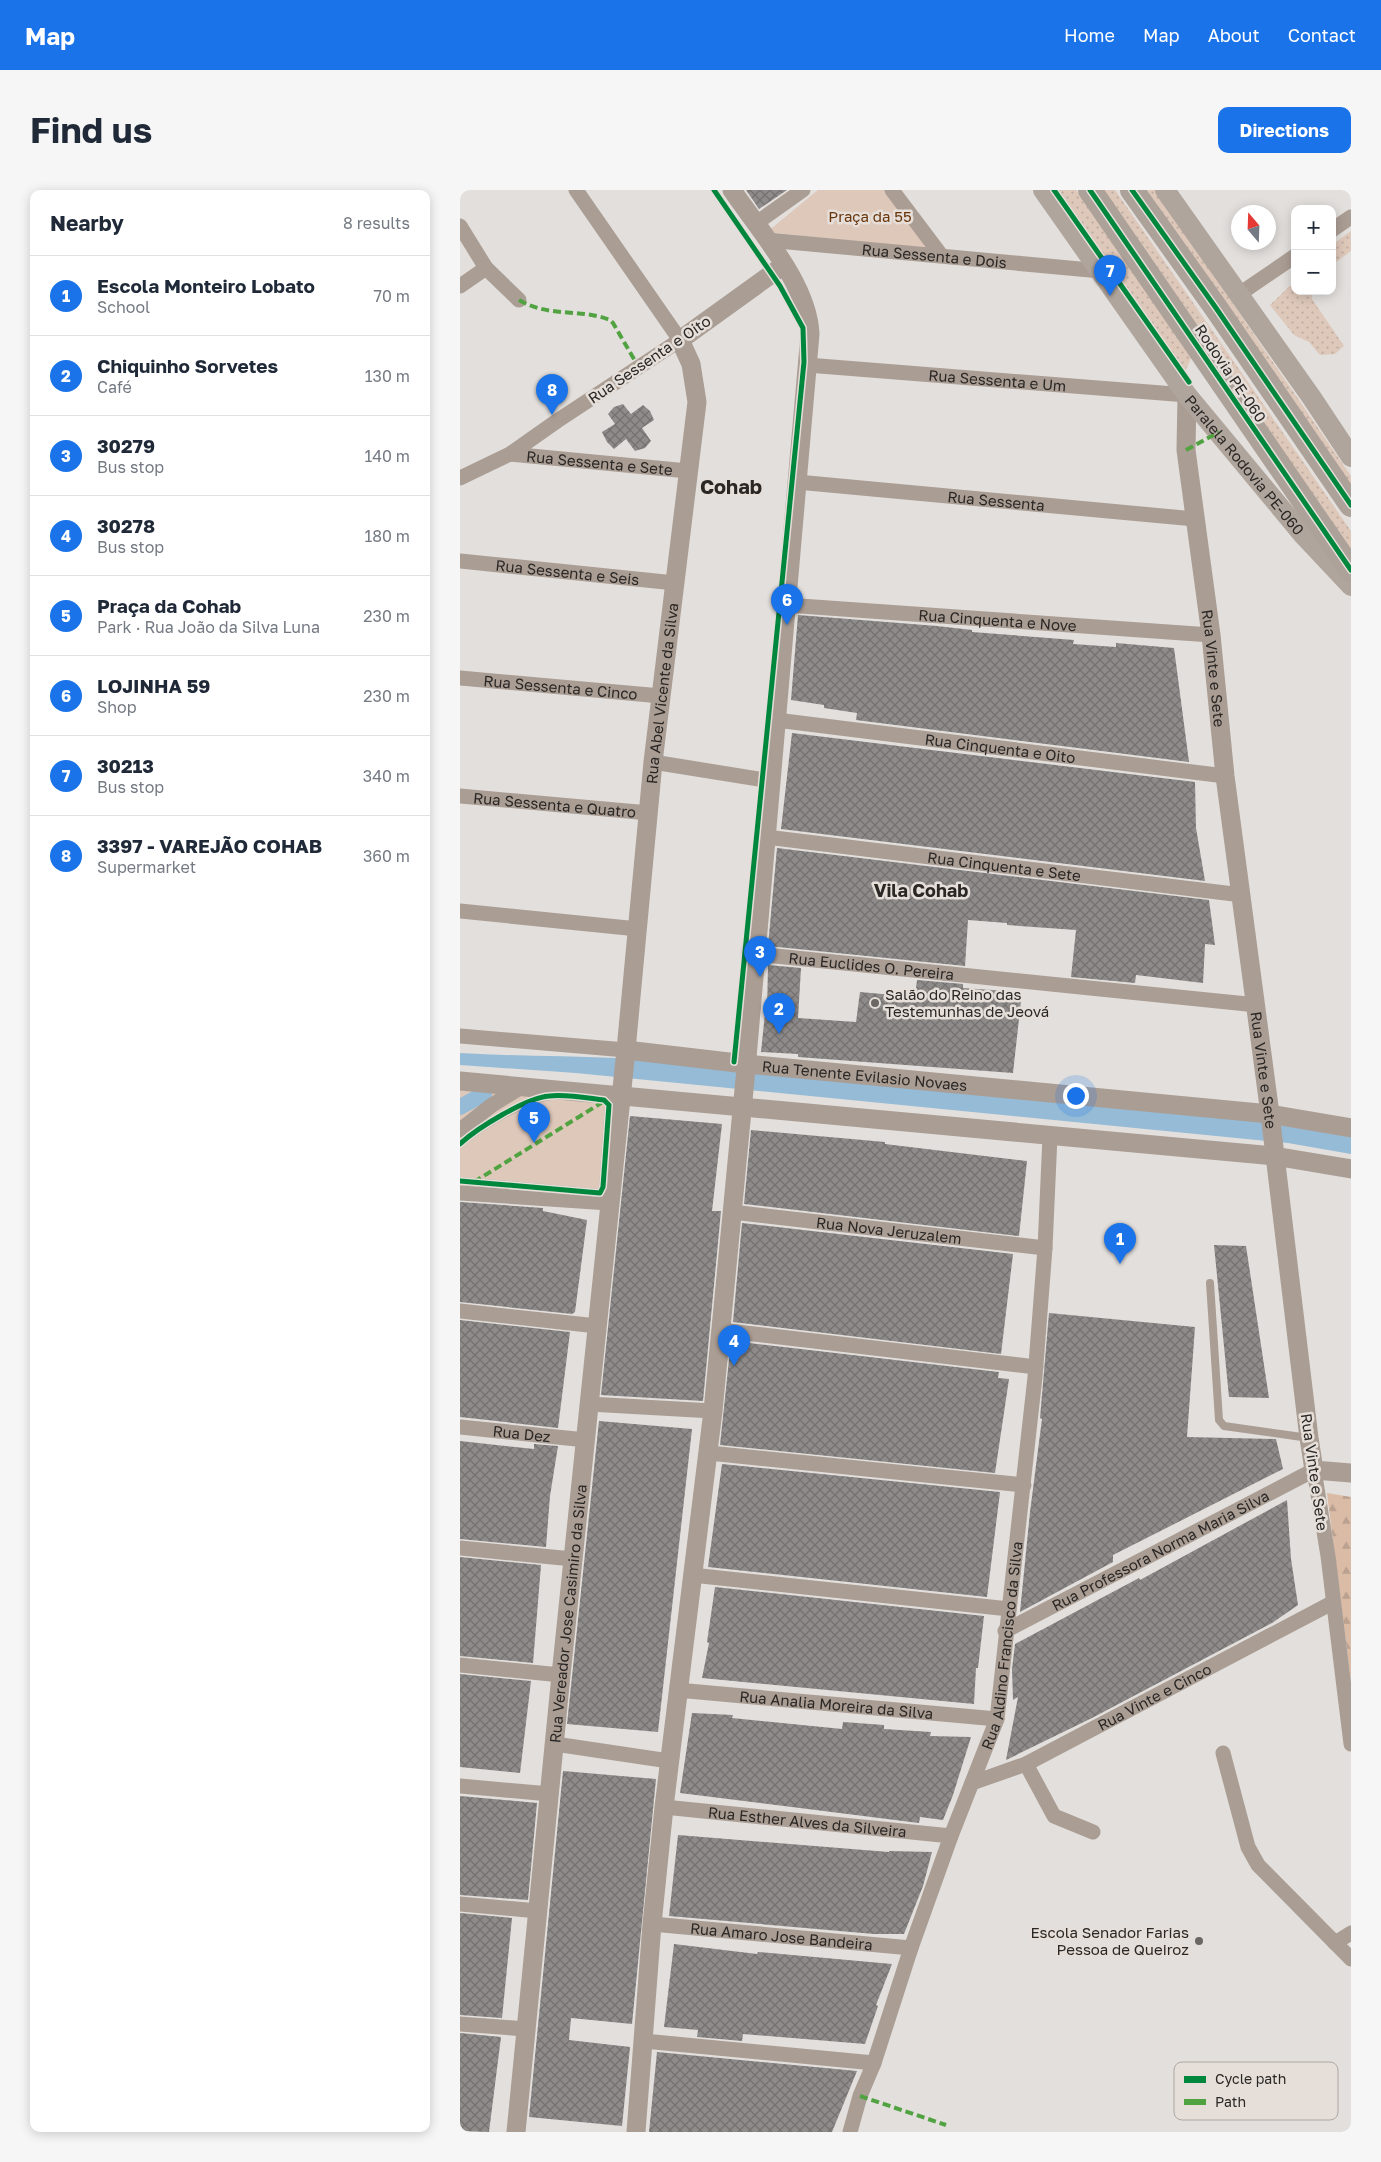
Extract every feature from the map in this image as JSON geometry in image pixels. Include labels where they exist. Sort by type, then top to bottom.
[{"type":"highway","name":"Rodovia PE-060","points":[[1090,190],[1351,570]]},
{"type":"highway","name":"Rodovia PE-060","points":[[1132,190],[1216,308],[1351,505]]},
{"type":"main road","name":"Paralela Rodovia PE-060","points":[[1043,190],[1187,395],[1304,536],[1351,586]]},
{"type":"main road","points":[[1165,190],[1312,398],[1351,457]]},
{"type":"street","points":[[576,190],[680,340]]},
{"type":"street","points":[[636,2132],[652,1924],[664,1807],[677,1690],[709,1453],[746,1066],[810,323],[806,309],[784,265],[732,190]]},
{"type":"street","points":[[755,224],[803,190]]},
{"type":"street","points":[[892,190],[941,255]]},
{"type":"street","points":[[1336,227],[1351,217]]},
{"type":"street","points":[[460,226],[486,268],[519,300]]},
{"type":"street","name":"Rua Sessenta e Dois","points":[[766,240],[1101,271]]},
{"type":"street","points":[[1238,295],[1291,259]]},
{"type":"street","name":"Rua Sessenta e Oito","points":[[460,478],[510,454],[557,420],[680,340],[784,265]]},
{"type":"street","points":[[460,286],[486,268]]},
{"type":"street","name":"Rua Abel Vicente da Silva","points":[[621,1088],[626,1054],[653,762],[697,402],[691,364],[680,340]]},
{"type":"street","name":"Rua Sessenta e Um","points":[[807,365],[1187,395]]},
{"type":"street","name":"Rua Vinte e Sete","points":[[1187,395],[1186,450],[1211,636],[1226,776],[1271,1117],[1309,1438],[1351,1744]]},
{"type":"street","name":"Rua Sessenta e Sete","points":[[510,454],[688,471]]},
{"type":"street","name":"Rua Sessenta","points":[[797,482],[1195,519]]},
{"type":"street","name":"Rua Sessenta e Seis","points":[[460,561],[675,583]]},
{"type":"street","name":"Rua Cinquenta e Nove","points":[[786,605],[1211,636]]},
{"type":"street","name":"Rua Sessenta e Cinco","points":[[460,678],[661,696]]},
{"type":"street","name":"Rua Cinquenta e Oito","points":[[776,720],[1226,776]]},
{"type":"street","points":[[653,762],[771,781]]},
{"type":"street","name":"Rua Sessenta e Quatro","points":[[460,796],[649,813]]},
{"type":"street","name":"Rua Cinquenta e Sete","points":[[766,837],[1242,895]]},
{"type":"street","points":[[460,911],[638,929]]},
{"type":"street","name":"Rua Euclides O. Pereira","points":[[756,954],[1257,1005]]},
{"type":"street","name":"Rua Tenente Evilasio Novaes","points":[[460,1036],[1271,1117],[1351,1128]]},
{"type":"street","points":[[460,1081],[523,1086],[621,1088],[743,1099],[1050,1136],[1274,1150],[1351,1169]]},
{"type":"street","points":[[460,1130],[492,1105],[523,1086]]},
{"type":"street","name":"Rua Vereador Jose Casimiro da Silva","points":[[516,2132],[621,1088]]},
{"type":"street","name":"Rua Aldino Francisco da Silva","points":[[850,2132],[860,2096],[874,2063],[911,1948],[951,1836],[997,1719],[1005,1631],[1024,1485],[1036,1367],[1045,1248],[1050,1136]]},
{"type":"street","points":[[460,1193],[610,1203]]},
{"type":"street","name":"Rua Nova Jeruzalem","points":[[732,1212],[1045,1248]]},
{"type":"street","points":[[460,1311],[597,1326]]},
{"type":"street","points":[[720,1330],[1036,1367]]},
{"type":"street","points":[[589,1404],[713,1411]]},
{"type":"street","name":"Rua Dez","points":[[460,1428],[586,1440]]},
{"type":"street","points":[[709,1453],[1024,1485]]},
{"type":"street","points":[[1314,1470],[1351,1473]]},
{"type":"street","name":"Rua Professora Norma Maria Silva","points":[[1005,1631],[1314,1470]]},
{"type":"street","points":[[460,1548],[573,1559]]},
{"type":"street","points":[[692,1575],[1009,1609]]},
{"type":"street","name":"Rua Vinte e Cinco","points":[[972,1783],[1026,1764],[1332,1603]]},
{"type":"street","points":[[460,1665],[561,1675]]},
{"type":"street","name":"Rua Analia Moreira da Silva","points":[[677,1690],[997,1719]]},
{"type":"street","points":[[555,1744],[669,1761]]},
{"type":"street","points":[[1223,1754],[1252,1856],[1258,1865],[1351,1960]]},
{"type":"street","points":[[1026,1764],[1054,1816],[1093,1832]]},
{"type":"street","points":[[460,1786],[550,1794]]},
{"type":"street","name":"Rua Esther Alves da Silveira","points":[[664,1807],[951,1836]]},
{"type":"street","points":[[460,1904],[538,1911]]},
{"type":"street","name":"Rua Amaro Jose Bandeira","points":[[652,1924],[911,1948]]},
{"type":"street","points":[[1335,1943],[1351,1933]]},
{"type":"street","points":[[460,2024],[526,2029]]},
{"type":"street","points":[[644,2041],[874,2063]]},
{"type":"lane","points":[[460,1144],[504,1114],[544,1097],[556,1095],[604,1100],[609,1105],[603,1187],[600,1193],[460,1181]]},
{"type":"lane","points":[[1210,1283],[1220,1424],[1309,1438]]},
{"type":"green space","name":"Praça da 55","points":[[818,190],[886,190],[931,249],[767,232]]},
{"type":"green space","points":[[1058,190],[1076,190],[1192,356],[1183,377],[1127,299]]},
{"type":"green space","points":[[1097,190],[1115,190],[1351,531],[1351,552]]},
{"type":"green space","points":[[1137,190],[1155,190],[1351,476],[1351,498]]},
{"type":"green space","points":[[1351,231],[1351,251],[1336,262],[1336,250],[1336,242]]},
{"type":"green space","points":[[1291,285],[1291,295],[1312,295],[1312,299],[1344,346],[1335,354],[1320,355],[1309,342],[1294,335],[1270,305]]},
{"type":"green space","points":[[460,1086],[610,1095],[606,1194],[460,1188]]},
{"type":"green space","points":[[1327,1493],[1351,1497],[1351,1681]]},
{"type":"water","points":[[460,1053],[615,1058],[1257,1121],[1351,1137],[1351,1154],[1288,1143],[576,1073],[460,1065]]},
{"type":"building","points":[[746,190],[787,190],[759,209]]},
{"type":"building","points":[[623,404],[631,414],[643,405],[650,411],[654,420],[642,428],[651,441],[645,448],[635,451],[626,439],[614,449],[607,442],[602,432],[615,424],[608,414],[614,407]]},
{"type":"building","points":[[798,615],[937,626],[972,630],[972,632],[1074,640],[1073,644],[1116,647],[1116,643],[1174,648],[1189,762],[856,720],[857,713],[791,700]]},
{"type":"building","points":[[792,733],[1195,782],[1196,828],[1205,881],[781,829]]},
{"type":"building","points":[[777,848],[1209,900],[1215,945],[1205,944],[1203,983],[1136,975],[1135,983],[1071,977],[1076,930],[1007,925],[1007,923],[968,920],[965,966],[768,946]]},
{"type":"building","points":[[768,965],[801,968],[798,1018],[856,1022],[860,992],[915,997],[917,980],[963,984],[963,988],[1022,992],[1013,1073],[798,1057],[798,1054],[761,1052],[765,1013],[767,1013]]},
{"type":"building","points":[[630,1116],[722,1124],[712,1211],[721,1211],[703,1401],[601,1395]]},
{"type":"building","points":[[751,1130],[885,1142],[885,1144],[1027,1161],[1019,1236],[744,1204]]},
{"type":"building","points":[[460,1202],[543,1208],[543,1211],[587,1220],[575,1312],[572,1314],[460,1302]]},
{"type":"building","points":[[742,1223],[1013,1254],[1001,1354],[733,1322]]},
{"type":"building","points":[[1214,1245],[1246,1246],[1269,1398],[1229,1397]]},
{"type":"building","points":[[1049,1313],[1195,1327],[1187,1437],[1276,1439],[1283,1469],[1113,1555],[1113,1562],[1020,1612],[1042,1419],[1040,1418]]},
{"type":"building","points":[[460,1320],[570,1332],[558,1428],[460,1417]]},
{"type":"building","points":[[731,1341],[999,1372],[998,1378],[1009,1379],[995,1473],[720,1445]]},
{"type":"building","points":[[599,1421],[692,1429],[658,1732],[567,1724]]},
{"type":"building","points":[[460,1441],[534,1449],[534,1444],[558,1446],[550,1496],[546,1547],[460,1539]]},
{"type":"building","points":[[722,1464],[1000,1492],[987,1597],[708,1567]]},
{"type":"building","points":[[1287,1500],[1291,1559],[1298,1605],[1272,1623],[1092,1718],[1006,1760],[1018,1697],[1013,1700],[1012,1669],[1015,1644],[1139,1578],[1140,1580]]},
{"type":"building","points":[[460,1557],[541,1565],[533,1663],[460,1656]]},
{"type":"building","points":[[715,1587],[984,1616],[978,1668],[976,1668],[974,1704],[702,1678],[709,1643],[707,1642]]},
{"type":"building","points":[[460,1674],[531,1681],[520,1773],[460,1767]]},
{"type":"building","points":[[692,1713],[733,1715],[732,1718],[842,1729],[843,1722],[884,1725],[884,1729],[931,1732],[930,1736],[971,1737],[943,1820],[920,1817],[919,1823],[680,1793]]},
{"type":"building","points":[[563,1771],[656,1779],[632,2024],[571,2018],[569,2040],[630,2047],[622,2126],[529,2117]]},
{"type":"building","points":[[460,1796],[537,1803],[528,1900],[460,1895]]},
{"type":"building","points":[[678,1835],[889,1852],[932,1852],[923,1886],[904,1934],[874,1934],[669,1916]]},
{"type":"building","points":[[460,1913],[512,1918],[502,2018],[460,2015]]},
{"type":"building","points":[[674,1944],[757,1954],[758,1952],[892,1964],[876,2005],[878,2006],[865,2044],[743,2034],[742,2041],[697,2037],[698,2030],[664,2027]]},
{"type":"building","points":[[460,2033],[501,2037],[489,2132],[460,2131]]},
{"type":"building","points":[[657,2052],[857,2071],[832,2132],[649,2132]]},
{"type":"waterway","points":[[460,1107],[484,1094]]},
{"type":"marked path","points":[[519,300],[542,309],[587,314],[610,320],[638,366]]},
{"type":"marked path","points":[[1186,450],[1219,432]]},
{"type":"marked path","points":[[474,1182],[606,1100]]},
{"type":"marked path","points":[[860,2096],[946,2125]]},
{"type":"cycle path","points":[[714,190],[780,286],[803,328],[804,362],[734,1062]]},
{"type":"cycle path","points":[[1054,190],[1189,382]]},
{"type":"cycle path","points":[[1090,190],[1351,570]]},
{"type":"cycle path","points":[[1132,190],[1216,308],[1351,505]]},
{"type":"cycle path","points":[[460,1144],[502,1115],[539,1098],[577,1096],[604,1100],[609,1105],[603,1187],[600,1193],[460,1181]]},
{"type":"place","name":"30213","points":[[1110,296]]},
{"type":"place","name":"3397 - VAREJÃO COHAB","points":[[552,415]]},
{"type":"place","name":"LOJINHA 59","points":[[787,625]]},
{"type":"place","name":"30279","points":[[760,977]]},
{"type":"place","name":"Salão do Reino das Testemunhas de Jeová","points":[[875,1003]]},
{"type":"place","name":"Chiquinho Sorvetes","points":[[779,1034]]},
{"type":"place","name":"Praça da Cohab","points":[[534,1143]]},
{"type":"place","name":"Escola Monteiro Lobato","points":[[1120,1264]]},
{"type":"place","name":"30278","points":[[734,1366]]},
{"type":"place","name":"Escola Senador Farias Pessoa de Queiroz","points":[[1199,1941]]},
{"type":"district","name":"Cohab","points":[[731,486]]},
{"type":"district","name":"Vila Cohab","points":[[921,890]]}]
